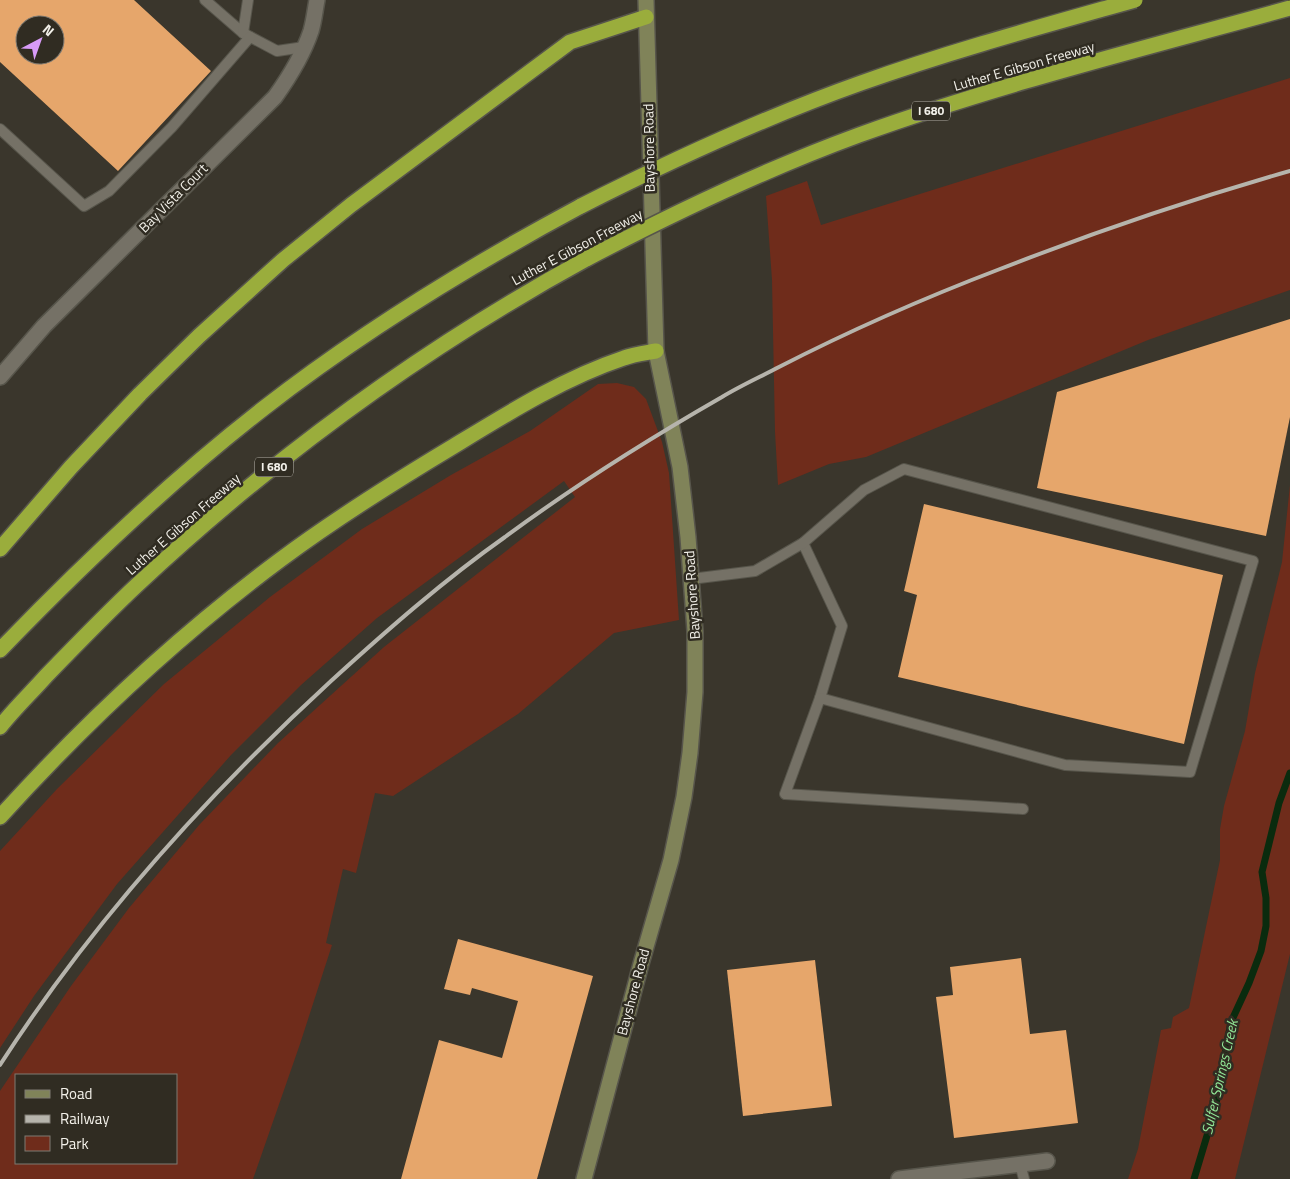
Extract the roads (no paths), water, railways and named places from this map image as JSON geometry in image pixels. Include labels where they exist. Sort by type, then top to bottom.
[{"type":"highway","points":[[0,650],[67,581],[144,509],[264,408],[349,347],[437,288],[505,248],[581,206],[718,140],[852,86],[956,51],[1135,0]]},
{"type":"highway","name":"Luther E Gibson Freeway","points":[[0,726],[99,620],[187,538],[275,465],[379,386],[422,357],[512,301],[588,258],[668,216],[714,195],[859,135],[1007,87],[1290,8]]},
{"type":"highway","points":[[0,549],[71,467],[140,394],[199,336],[283,260],[352,205],[570,42],[646,17]]},
{"type":"highway","points":[[0,817],[75,738],[156,662],[222,605],[288,554],[382,489],[482,428],[547,392],[589,371],[626,357],[656,351]]},
{"type":"street","name":"Bay Vista Court","points":[[0,377],[44,326],[275,97],[292,73],[304,47],[311,30],[317,0]]},
{"type":"street","name":"Bayshore Road","points":[[584,1179],[640,964],[671,860],[684,796],[695,692],[695,631],[692,579],[680,467],[656,351],[646,0]]},
{"type":"street","points":[[900,1179],[1022,1172],[1047,1161]]},
{"type":"lane","points":[[205,0],[247,35],[277,51],[304,47]]},
{"type":"lane","points":[[0,129],[84,206],[109,191],[172,127],[247,35],[248,0]]},
{"type":"lane","points":[[692,579],[755,571],[803,543],[864,490],[904,469],[1253,561],[1190,772],[1065,764],[820,698]]},
{"type":"lane","points":[[803,543],[842,626],[820,698],[785,794],[1023,809]]},
{"type":"waterway","name":"Sulfer Springs Creek","points":[[1194,1179],[1215,1109],[1231,1022],[1261,951],[1266,926],[1266,898],[1262,872],[1279,803],[1290,773]]},
{"type":"railway","points":[[0,1065],[73,961],[112,911],[153,862],[239,769],[331,681],[416,606],[482,553],[557,500],[666,430],[729,393],[806,353],[888,315],[972,280],[1072,242],[1180,205],[1290,171]]}]
